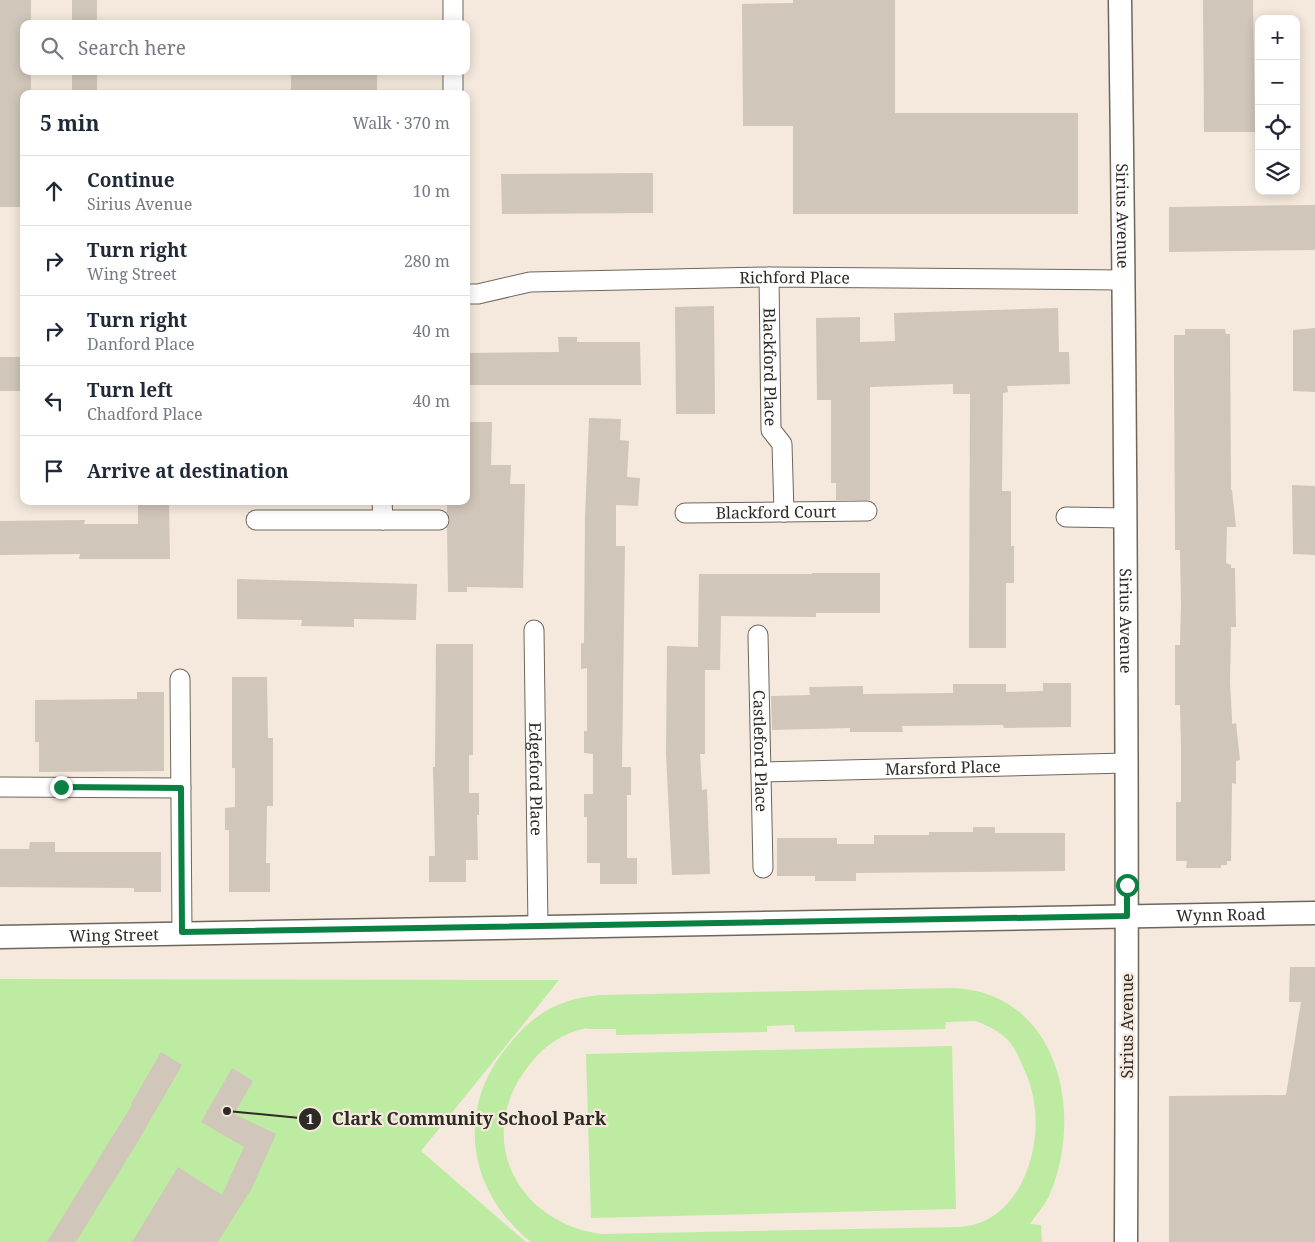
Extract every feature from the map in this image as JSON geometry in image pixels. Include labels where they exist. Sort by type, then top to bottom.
[{"type":"street","points":[[453,0],[453,20]]},
{"type":"street","name":"Sirius Avenue","points":[[1120,0],[1127,916],[1126,1242]]},
{"type":"street","points":[[453,75],[453,90]]},
{"type":"street","name":"Richford Place","points":[[470,294],[478,294],[530,282],[769,278],[1123,280]]},
{"type":"street","name":"Blackford Place","points":[[769,278],[771,430],[782,444],[784,512]]},
{"type":"street","points":[[256,520],[383,511],[439,520]]},
{"type":"street","name":"Blackford Court","points":[[685,513],[867,511]]},
{"type":"street","points":[[1066,518],[1125,518]]},
{"type":"street","name":"Edgeford Place","points":[[534,630],[538,927]]},
{"type":"street","name":"Castleford Place","points":[[758,635],[763,868]]},
{"type":"street","points":[[180,679],[182,932]]},
{"type":"street","name":"Marsford Place","points":[[761,772],[1126,763]]},
{"type":"street","points":[[0,787],[181,788]]},
{"type":"street","name":"Wynn Road","points":[[1127,916],[1315,913]]},
{"type":"street","name":"Wing Street","points":[[0,937],[182,932],[1127,916]]},
{"type":"green space","points":[[0,979],[559,980],[421,1151],[526,1242],[0,1242]]},
{"type":"green space","points":[[954,988],[990,995],[1018,1011],[1040,1034],[1054,1063],[1062,1095],[1064,1130],[1060,1164],[1049,1196],[1030,1224],[1041,1225],[1042,1242],[531,1242],[510,1222],[493,1199],[482,1175],[476,1149],[475,1123],[480,1097],[491,1071],[507,1047],[537,1017],[547,1010],[571,1000],[600,995]],"holes":[[[975,1021],[993,1029],[1004,1037],[1017,1053],[1031,1089],[1035,1130],[1028,1168],[1020,1186],[1009,1202],[996,1214],[979,1223],[960,1227],[601,1234],[571,1226],[545,1212],[525,1193],[511,1171],[504,1145],[505,1118],[513,1091],[530,1064],[542,1051],[555,1041],[578,1030],[587,1028],[616,1029],[616,1035],[767,1032],[767,1026],[794,1025],[795,1032],[945,1029],[946,1022]]]},
{"type":"green space","points":[[952,1046],[956,1209],[591,1218],[586,1054]]},
{"type":"building","points":[[0,0],[31,0],[31,20],[20,20],[20,75],[31,75],[31,90],[20,90],[20,207],[0,207]]},
{"type":"building","points":[[72,0],[97,0],[97,20],[72,20]]},
{"type":"building","points":[[793,0],[895,0],[895,113],[1078,113],[1078,214],[793,214],[793,126],[743,126],[742,4],[793,3]]},
{"type":"building","points":[[1203,0],[1253,0],[1255,132],[1204,132]]},
{"type":"building","points":[[72,75],[97,75],[97,90],[72,90]]},
{"type":"building","points":[[291,75],[377,75],[377,90],[291,90]]},
{"type":"building","points":[[653,173],[653,213],[502,214],[501,174]]},
{"type":"building","points":[[1315,205],[1315,250],[1169,252],[1169,207]]},
{"type":"building","points":[[714,306],[715,414],[676,414],[675,307]]},
{"type":"building","points":[[1058,308],[1059,352],[1069,352],[1070,384],[1007,386],[1008,392],[1003,393],[1002,491],[1011,491],[1011,546],[1014,546],[1014,583],[1006,583],[1006,648],[969,648],[970,394],[953,394],[953,384],[870,387],[870,500],[836,500],[836,483],[831,483],[831,400],[817,400],[816,318],[860,317],[860,342],[895,341],[894,313]]},
{"type":"building","points":[[1315,328],[1315,392],[1293,391],[1293,330]]},
{"type":"building","points":[[1185,329],[1225,329],[1226,334],[1230,334],[1231,490],[1236,527],[1227,527],[1226,563],[1231,565],[1231,568],[1235,568],[1236,627],[1231,627],[1230,683],[1232,724],[1236,723],[1240,760],[1236,761],[1236,784],[1232,783],[1231,861],[1227,861],[1227,865],[1221,865],[1221,868],[1186,868],[1187,861],[1176,861],[1176,802],[1181,802],[1181,748],[1180,705],[1175,705],[1175,645],[1180,645],[1181,604],[1180,550],[1175,550],[1174,335],[1185,335]]},
{"type":"building","points":[[558,337],[577,337],[577,342],[640,342],[641,385],[470,385],[470,353],[559,352]]},
{"type":"building","points":[[0,357],[20,357],[20,391],[0,391]]},
{"type":"building","points":[[589,418],[621,419],[620,440],[629,441],[627,477],[640,478],[638,506],[616,505],[616,546],[625,546],[622,767],[631,767],[631,795],[627,795],[627,858],[637,858],[637,884],[600,884],[600,863],[587,863],[587,817],[584,817],[584,794],[593,794],[593,754],[584,753],[584,731],[587,731],[587,668],[581,669],[581,643],[584,643],[585,518]]},
{"type":"building","points":[[470,422],[492,422],[491,465],[511,465],[510,484],[525,484],[523,588],[467,587],[467,592],[448,592],[447,527],[450,520],[447,505],[470,505]]},
{"type":"building","points":[[1292,485],[1315,486],[1315,555],[1293,554]]},
{"type":"building","points":[[138,505],[169,505],[170,559],[79,559],[80,554],[0,555],[0,521],[85,520],[84,524],[138,524]]},
{"type":"building","points":[[880,573],[880,613],[816,613],[816,617],[721,616],[720,670],[705,670],[705,754],[700,754],[702,790],[707,789],[710,874],[672,875],[666,754],[667,646],[698,647],[699,574]]},
{"type":"building","points":[[237,579],[417,584],[416,620],[354,619],[354,627],[301,626],[302,620],[237,619]]},
{"type":"building","points":[[436,644],[473,644],[473,755],[469,755],[469,793],[479,793],[479,815],[477,815],[478,860],[466,860],[466,882],[429,882],[429,856],[435,856],[433,767],[435,767]]},
{"type":"building","points":[[232,677],[267,677],[268,738],[273,738],[273,806],[267,806],[266,863],[270,863],[270,892],[229,892],[229,830],[225,830],[225,808],[235,807],[235,768],[232,768]]},
{"type":"building","points":[[1043,683],[1071,683],[1071,727],[1004,728],[1003,725],[902,726],[903,732],[850,732],[850,728],[772,730],[771,696],[810,695],[809,687],[863,686],[863,694],[953,693],[953,684],[1006,684],[1006,692],[1043,691]]},
{"type":"building","points":[[137,692],[164,692],[164,771],[39,772],[39,742],[35,742],[35,700],[137,699]]},
{"type":"building","points":[[973,827],[995,827],[995,833],[1065,833],[1065,871],[856,873],[856,881],[815,881],[815,876],[777,876],[777,838],[837,838],[837,844],[874,844],[874,835],[929,835],[929,832],[973,832]]},
{"type":"building","points":[[30,842],[55,842],[55,852],[161,852],[161,892],[134,892],[134,888],[0,887],[0,849],[29,849]]},
{"type":"building","points":[[1290,967],[1315,967],[1315,1242],[1169,1242],[1169,1096],[1286,1095],[1301,1002],[1289,1002]]},
{"type":"building","points":[[161,1052],[182,1065],[137,1143],[76,1242],[47,1242],[132,1105]]},
{"type":"building","points":[[232,1068],[253,1081],[234,1114],[276,1134],[252,1188],[218,1242],[132,1242],[178,1167],[222,1195],[244,1147],[201,1122]]},
{"type":"place","name":"Clark Community School Park","points":[[227,1111]]},
{"type":"route","points":[[61,787],[181,788],[182,932],[1127,916],[1127,885]]}]
